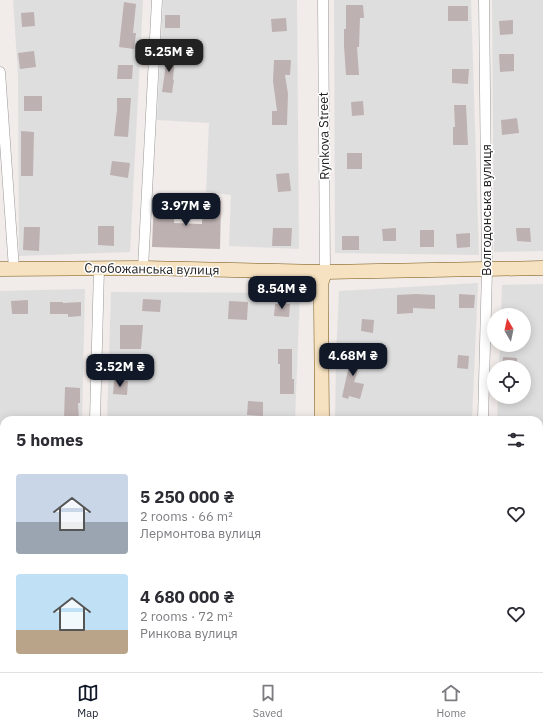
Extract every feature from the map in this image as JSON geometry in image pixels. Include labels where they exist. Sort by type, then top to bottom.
[{"type":"main road","name":"Слобожанська вулиця","points":[[0,269],[143,268],[325,272],[543,268]]},
{"type":"main road","points":[[322,416],[321,284],[325,272]]},
{"type":"street","points":[[143,268],[157,0]]},
{"type":"street","name":"Rynkova Street","points":[[322,0],[325,272]]},
{"type":"street","name":"Волгодонська вулиця","points":[[483,416],[488,270],[484,0]]},
{"type":"street","points":[[0,72],[14,269]]},
{"type":"street","points":[[95,416],[99,268]]},
{"type":"shaded area","points":[[13,0],[143,0],[130,252],[19,256],[18,75]]},
{"type":"shaded area","points":[[163,0],[297,0],[299,249],[229,246],[231,195],[206,192],[209,123],[157,120]]},
{"type":"shaded area","points":[[334,0],[471,0],[479,255],[335,253]]},
{"type":"shaded area","points":[[492,0],[543,0],[543,251],[494,252]]},
{"type":"shaded area","points":[[478,283],[472,416],[335,416],[339,291]]},
{"type":"shaded area","points":[[543,284],[543,416],[497,416],[498,404],[531,404],[531,360],[499,360],[500,352],[531,352],[531,308],[501,308],[502,285]]},
{"type":"shaded area","points":[[85,289],[82,416],[0,416],[0,291]]},
{"type":"shaded area","points":[[111,292],[300,293],[295,416],[107,416]]},
{"type":"building","points":[[124,2],[136,4],[133,33],[136,33],[134,49],[119,47]]},
{"type":"building","points":[[346,5],[363,5],[364,18],[360,18],[359,47],[357,47],[359,75],[346,75],[344,29],[346,29]]},
{"type":"building","points":[[448,6],[468,6],[468,21],[448,21]]},
{"type":"building","points":[[34,12],[35,26],[22,27],[21,13]]},
{"type":"building","points":[[165,15],[180,15],[180,28],[165,28]]},
{"type":"building","points":[[286,18],[287,31],[272,32],[271,19]]},
{"type":"building","points":[[513,20],[513,34],[500,35],[499,21]]},
{"type":"building","points":[[168,50],[175,51],[172,93],[162,92]]},
{"type":"building","points":[[34,51],[36,67],[20,69],[18,53]]},
{"type":"building","points":[[499,54],[514,54],[514,71],[500,72]]},
{"type":"building","points":[[274,60],[291,60],[290,75],[285,75],[288,94],[287,125],[272,125],[272,111],[277,111],[273,81]]},
{"type":"building","points":[[118,65],[133,65],[132,79],[117,79]]},
{"type":"building","points":[[452,69],[469,69],[468,84],[452,83]]},
{"type":"building","points":[[24,96],[42,96],[42,111],[24,111]]},
{"type":"building","points":[[117,98],[131,98],[128,137],[114,136]]},
{"type":"building","points":[[363,101],[364,115],[352,116],[351,102]]},
{"type":"building","points":[[454,105],[466,105],[468,145],[453,145],[453,127],[455,127]]},
{"type":"building","points":[[517,118],[519,133],[502,135],[501,120]]},
{"type":"building","points":[[21,131],[34,132],[33,176],[21,176]]},
{"type":"building","points":[[347,153],[362,153],[362,169],[347,169]]},
{"type":"building","points":[[112,161],[130,163],[128,178],[110,175]]},
{"type":"building","points":[[289,173],[291,191],[278,192],[276,174]]},
{"type":"building","points":[[154,197],[175,197],[174,223],[202,224],[203,200],[221,201],[220,249],[152,247]]},
{"type":"building","points":[[98,226],[114,226],[114,246],[98,245]]},
{"type":"building","points":[[24,227],[40,227],[39,251],[23,250]]},
{"type":"building","points":[[273,228],[292,228],[291,246],[272,246]]},
{"type":"building","points":[[396,228],[396,241],[383,241],[382,229]]},
{"type":"building","points":[[516,228],[530,228],[531,242],[517,241]]},
{"type":"building","points":[[420,230],[434,230],[434,247],[420,247]]},
{"type":"building","points":[[470,233],[470,247],[457,248],[456,234]]},
{"type":"building","points":[[342,236],[359,236],[359,250],[342,250]]},
{"type":"building","points":[[459,294],[475,295],[474,308],[459,308]]},
{"type":"building","points":[[397,295],[435,295],[435,309],[413,308],[413,313],[397,314]]},
{"type":"building","points":[[143,299],[161,300],[160,312],[142,311]]},
{"type":"building","points":[[28,300],[28,314],[12,314],[11,301]]},
{"type":"building","points":[[229,301],[248,302],[247,320],[228,319]]},
{"type":"building","points":[[50,302],[81,302],[81,316],[68,317],[68,314],[50,314]]},
{"type":"building","points":[[275,304],[290,304],[289,317],[274,316]]},
{"type":"building","points":[[362,319],[374,320],[373,333],[361,331]]},
{"type":"building","points":[[120,325],[143,325],[141,349],[120,349]]},
{"type":"building","points":[[278,349],[292,349],[292,379],[294,379],[294,394],[280,394],[280,364],[278,364]]},
{"type":"building","points":[[348,352],[362,357],[354,382],[364,384],[360,399],[349,396],[348,399],[342,397],[349,366],[344,364]]},
{"type":"building","points":[[458,355],[469,356],[468,369],[457,368]]},
{"type":"building","points":[[503,357],[517,358],[517,360],[503,360]]},
{"type":"building","points":[[114,380],[128,381],[127,395],[113,394]]},
{"type":"building","points":[[65,387],[80,388],[80,403],[78,403],[79,416],[64,416]]},
{"type":"building","points":[[248,401],[263,402],[263,416],[247,415]]}]
